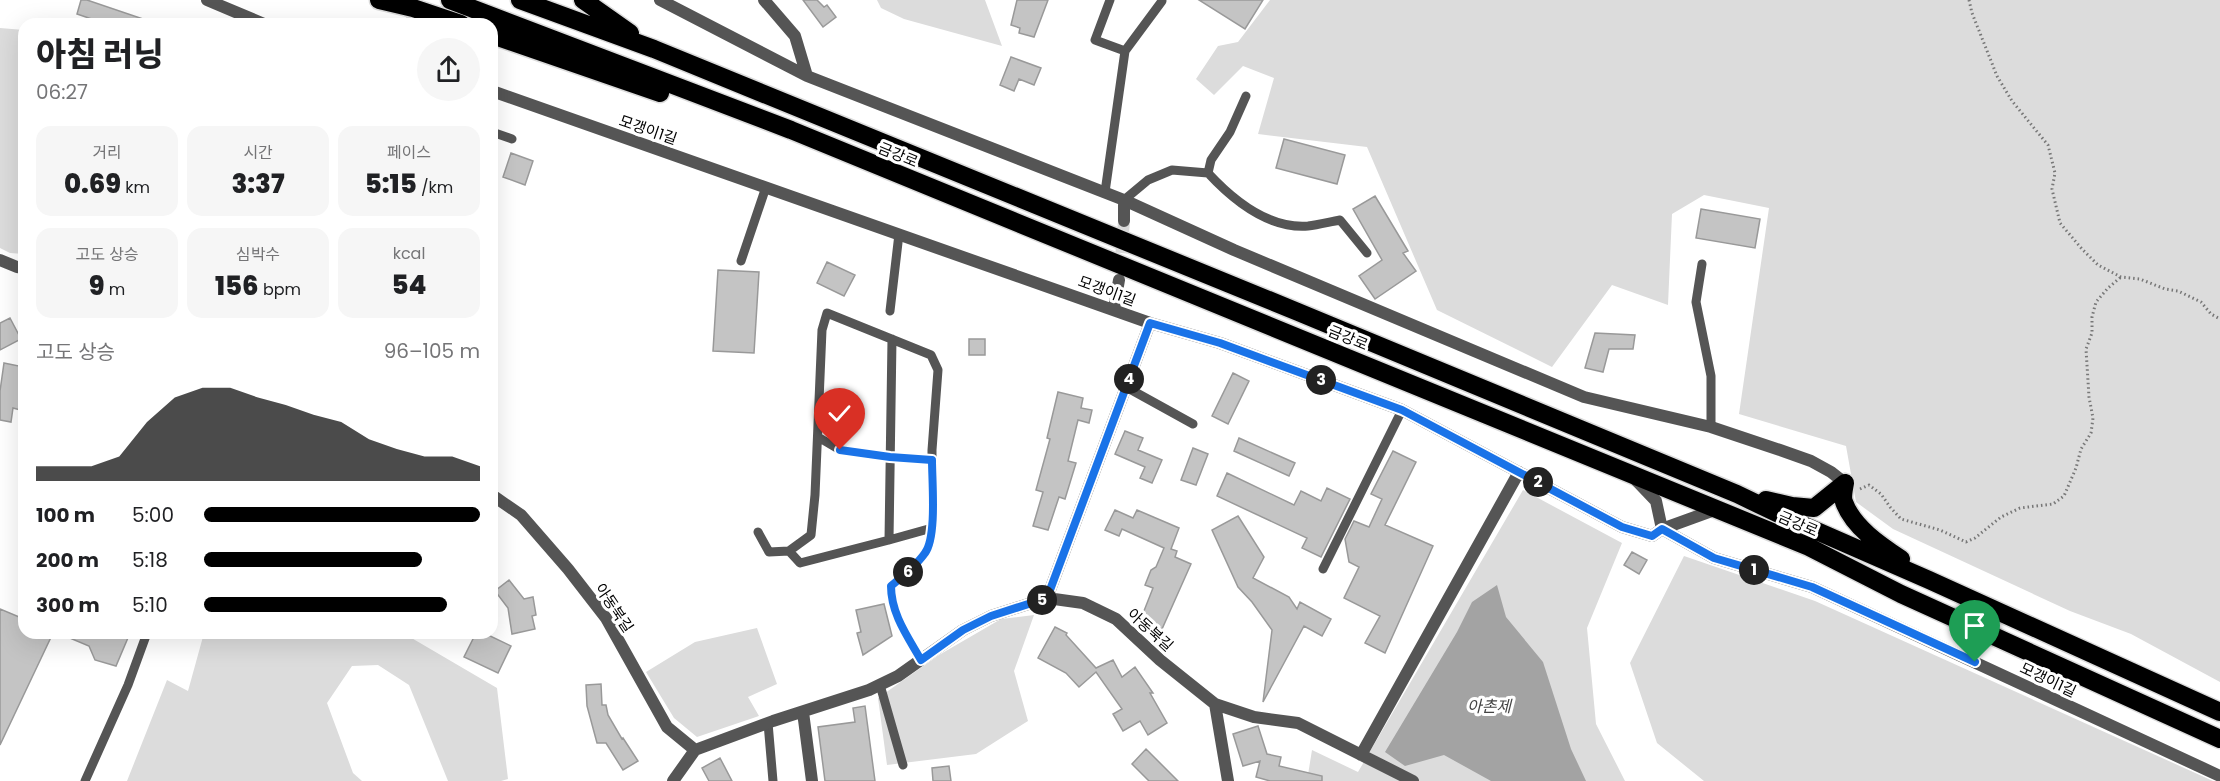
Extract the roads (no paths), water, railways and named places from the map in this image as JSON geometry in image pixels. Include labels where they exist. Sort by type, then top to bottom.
[{"type":"highway","points":[[379,0],[443,18]]},
{"type":"highway","name":"금강로","points":[[450,0],[497,18]]},
{"type":"highway","name":"금강로","points":[[520,0],[654,49],[1309,316],[1737,494],[2220,712]]},
{"type":"highway","points":[[583,0],[654,49]]},
{"type":"highway","name":"금강로","points":[[498,18],[791,130],[1809,547],[1901,594],[2220,740]]},
{"type":"highway","points":[[498,37],[766,129],[791,130]]},
{"type":"highway","points":[[1737,494],[1792,506],[1814,508],[1844,492],[1855,519],[1872,539],[1929,580]]},
{"type":"street","points":[[207,0],[250,18]]},
{"type":"street","points":[[660,0],[807,76],[1105,192],[1234,250],[1584,397],[1711,427],[1812,461],[1831,472],[1844,492]]},
{"type":"street","points":[[764,0],[795,36],[807,76]]},
{"type":"street","name":"모갱이1길","points":[[498,93],[1150,323],[1220,343],[1402,410],[1622,527],[1652,536],[1662,529],[1714,558],[1812,587],[2220,776]]},
{"type":"street","points":[[1124,200],[1124,221]]},
{"type":"street","points":[[0,260],[18,267]]},
{"type":"street","points":[[1114,309],[1119,280]]},
{"type":"street","points":[[1047,598],[1150,323]]},
{"type":"street","points":[[1361,755],[1519,472]]},
{"type":"street","points":[[1629,473],[1656,501],[1662,529],[1717,509]]},
{"type":"street","name":"아동북길","points":[[498,499],[521,515],[568,569],[606,618],[667,727],[695,750],[880,685],[898,676],[946,641],[973,625],[991,616],[1047,598],[1083,603],[1116,619],[1160,660],[1215,704],[1254,717],[1298,723],[1413,781]]},
{"type":"street","points":[[1215,704],[1228,781]]},
{"type":"street","points":[[803,712],[812,781]]},
{"type":"street","points":[[673,781],[695,750]]},
{"type":"lane","points":[[1110,0],[1095,40],[1125,51]]},
{"type":"lane","points":[[1105,192],[1125,51],[1162,1]]},
{"type":"lane","points":[[1208,173],[1211,160],[1230,132],[1246,96]]},
{"type":"lane","points":[[498,134],[512,139]]},
{"type":"lane","points":[[1124,200],[1148,180],[1172,170],[1208,173],[1250,209],[1281,223],[1306,226],[1340,220],[1367,253]]},
{"type":"lane","points":[[741,261],[766,187]]},
{"type":"lane","points":[[890,311],[899,234]]},
{"type":"lane","points":[[1702,264],[1696,302],[1711,376],[1711,427]]},
{"type":"lane","points":[[758,532],[769,552],[789,551],[811,535],[822,330],[827,313],[931,356],[938,370],[932,460],[932,528],[927,551],[891,586],[891,602],[897,618],[921,660]]},
{"type":"lane","points":[[889,540],[892,339]]},
{"type":"lane","points":[[1126,387],[1193,424]]},
{"type":"lane","points":[[1323,569],[1402,410]]},
{"type":"lane","points":[[818,437],[840,450],[932,460]]},
{"type":"lane","points":[[789,551],[800,563],[932,528]]},
{"type":"lane","points":[[85,781],[129,685],[145,639]]},
{"type":"lane","points":[[880,685],[903,765]]},
{"type":"lane","points":[[768,723],[773,781]]},
{"type":"water","name":"아촌제","points":[[1497,585],[1506,617],[1543,662],[1571,749],[1586,781],[1491,781],[1444,755],[1405,766],[1385,752],[1457,632],[1472,602]]},
{"type":"tunnel","points":[[412,18],[420,0]]},
{"type":"tunnel","points":[[1120,271],[1124,221]]}]
